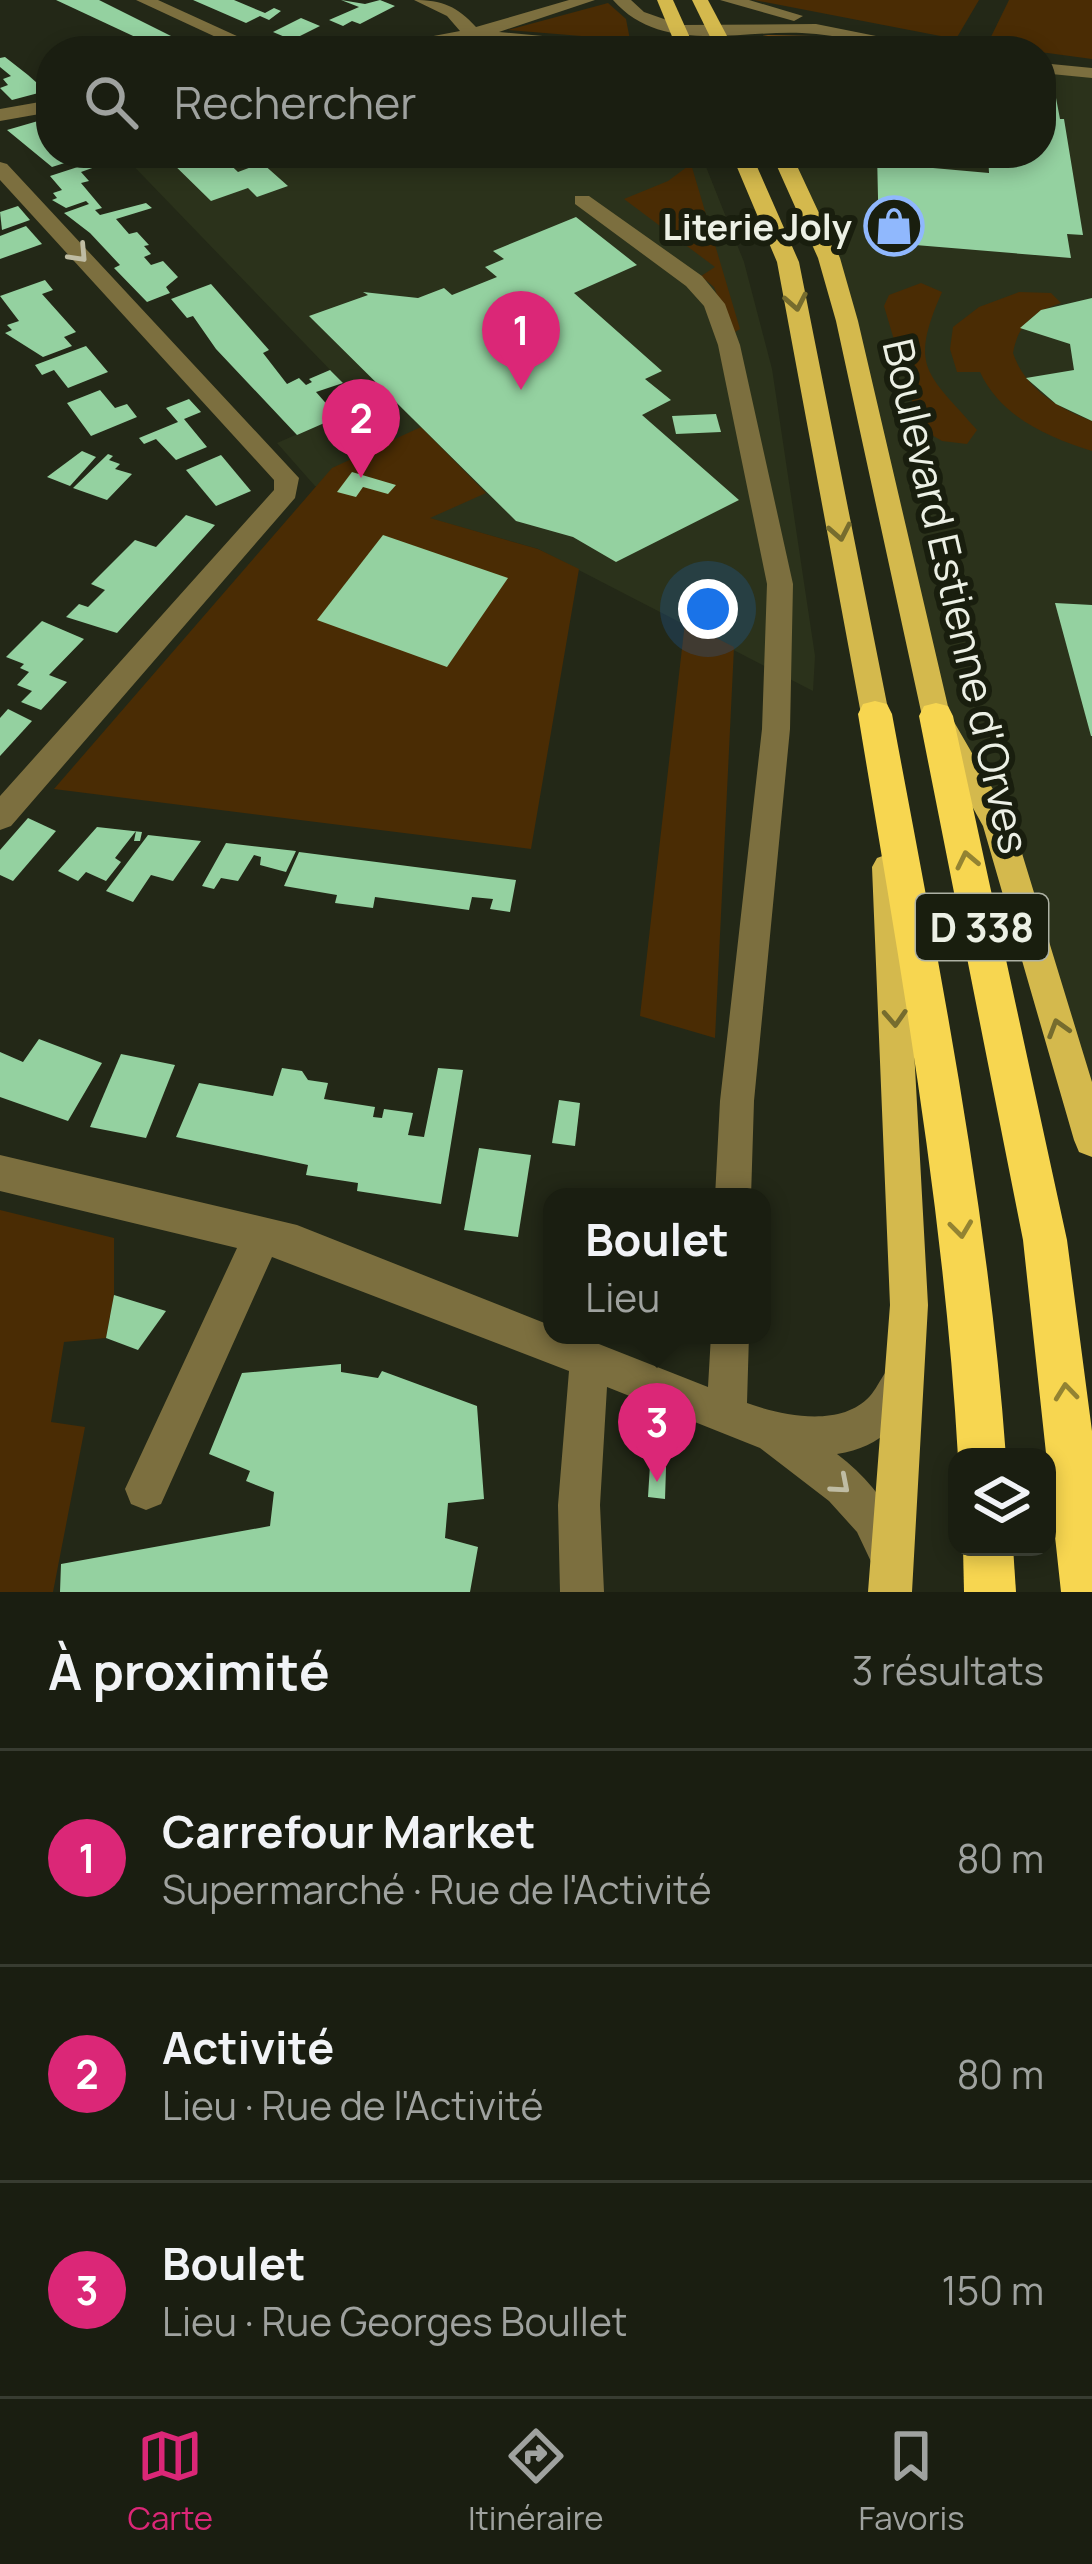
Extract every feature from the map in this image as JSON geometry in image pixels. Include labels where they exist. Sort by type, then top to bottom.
[{"type":"highway","name":"D 338","points":[[875,714],[945,1113],[974,1332],[981,1448]]},
{"type":"highway","name":"Boulevard Estienne d'Orves","points":[[936,716],[1027,1139],[1063,1360],[1087,1592]]},
{"type":"highway","points":[[988,1556],[990,1592]]},
{"type":"main road","points":[[665,0],[691,36]]},
{"type":"main road","points":[[692,36],[700,0]]},
{"type":"main road","name":"D 338","points":[[747,168],[788,262],[875,714]]},
{"type":"main road","name":"Boulevard Estienne d'Orves","points":[[788,168],[829,258],[847,321],[936,716]]},
{"type":"main road","points":[[936,716],[998,824],[1092,1139]]},
{"type":"main road","points":[[884,775],[909,1305],[891,1577]]},
{"type":"street","points":[[144,0],[227,36]]},
{"type":"street","points":[[422,0],[453,12],[472,34],[493,36]]},
{"type":"street","points":[[459,36],[586,0]]},
{"type":"street","points":[[621,0],[640,18],[689,36]]},
{"type":"street","points":[[728,0],[875,36]]},
{"type":"street","points":[[705,36],[807,28],[853,36]]},
{"type":"street","points":[[1056,69],[1092,73]]},
{"type":"street","points":[[0,116],[36,109]]},
{"type":"street","points":[[0,168],[287,478],[286,492],[0,817]]},
{"type":"street","points":[[582,200],[694,281],[714,304],[729,345],[780,584],[776,729],[737,1100],[734,1188]]},
{"type":"street","points":[[0,1173],[297,1244],[766,1430],[828,1438],[868,1426],[897,1392],[905,1369]]},
{"type":"street","points":[[146,1489],[262,1236]]},
{"type":"street","points":[[727,1415],[730,1344]]},
{"type":"street","points":[[582,1592],[579,1505],[589,1363]]},
{"type":"street","points":[[766,1430],[856,1498],[885,1538],[891,1577]]},
{"type":"shaded area","points":[[754,0],[979,0],[958,36]]},
{"type":"shaded area","points":[[1009,0],[1092,0],[1092,59],[1056,54],[1056,36],[991,36]]},
{"type":"shaded area","points":[[608,3],[626,19],[629,36],[581,36],[508,30]]},
{"type":"shaded area","points":[[1056,69],[1092,73],[1092,1140],[998,824],[936,716],[841,297],[787,168],[1056,168]]},
{"type":"shaded area","points":[[135,168],[706,168],[744,262],[772,369],[815,656],[813,691],[538,549],[315,486],[277,443],[364,405]]},
{"type":"shaded area","points":[[692,168],[740,329],[732,334],[714,287],[701,276],[715,267],[624,199]]},
{"type":"shaded area","points":[[921,283],[942,292],[925,354],[935,382],[977,430],[967,444],[942,441],[920,428],[884,306],[889,295]]},
{"type":"shaded area","points":[[1019,292],[1051,293],[1061,303],[1029,320],[1013,353],[1044,396],[1092,421],[1092,451],[1027,423],[1000,401],[980,372],[957,372],[950,349],[953,327],[979,307]]},
{"type":"shaded area","points":[[421,427],[486,493],[430,518],[538,549],[579,569],[531,849],[54,789],[332,468]]},
{"type":"shaded area","points":[[685,622],[734,647],[715,1038],[640,1016]]},
{"type":"shaded area","points":[[0,1210],[114,1238],[114,1295],[106,1338],[64,1342],[51,1422],[85,1427],[53,1592],[0,1592]]},
{"type":"building","points":[[56,0],[99,0],[171,36],[133,36]]},
{"type":"building","points":[[193,0],[234,0],[265,13],[274,8],[281,11],[269,20],[260,16],[246,23]]},
{"type":"building","points":[[341,0],[365,4],[380,0],[395,6],[360,24],[352,21],[343,26],[329,20],[359,7]]},
{"type":"building","points":[[301,18],[320,26],[300,36],[273,32]]},
{"type":"building","points":[[5,57],[36,83],[36,94],[12,100],[0,88],[8,85],[3,79],[11,76],[0,67],[0,58]]},
{"type":"building","points":[[1056,98],[1060,119],[1064,119],[1083,235],[1067,234],[1071,258],[879,242],[877,168],[989,173],[989,168],[1056,168]]},
{"type":"building","points":[[36,122],[36,154],[7,130]]},
{"type":"building","points":[[92,168],[81,172],[89,181],[81,183],[102,208],[95,210],[100,215],[146,203],[152,208],[116,219],[129,234],[137,232],[149,245],[144,246],[151,254],[144,257],[151,265],[163,261],[178,277],[166,287],[170,293],[147,302],[114,268],[120,265],[64,213],[89,204],[66,208],[52,200],[57,198],[53,193],[62,190],[50,176]]},
{"type":"building","points":[[177,168],[234,168],[238,172],[268,168],[288,186],[257,197],[248,188],[211,201]]},
{"type":"building","points":[[18,206],[30,220],[2,230],[0,212]]},
{"type":"building","points":[[576,217],[637,265],[574,293],[662,371],[645,379],[671,400],[642,415],[739,500],[616,562],[573,537],[516,521],[309,316],[368,295],[363,292],[418,298],[444,288],[452,295],[497,277],[485,267],[504,259],[493,251]]},
{"type":"building","points":[[26,226],[42,244],[0,259],[0,236]]},
{"type":"building","points":[[45,280],[53,290],[42,294],[76,332],[64,337],[72,346],[43,357],[5,333],[12,330],[7,325],[19,321],[0,296]]},
{"type":"building","points":[[211,284],[269,350],[263,353],[287,384],[299,378],[306,385],[330,370],[343,383],[316,392],[338,417],[297,435],[216,349],[193,316],[187,318],[171,299]]},
{"type":"building","points":[[1092,298],[1092,421],[1056,404],[1026,378],[1074,370],[1070,344],[1020,328],[1041,310]]},
{"type":"building","points":[[86,346],[108,372],[68,388],[54,370],[42,375],[35,365]]},
{"type":"building","points":[[100,390],[115,408],[127,404],[137,417],[91,436],[67,403]]},
{"type":"building","points":[[189,399],[201,412],[184,419],[207,447],[176,460],[156,439],[144,444],[139,438],[178,422],[166,408]]},
{"type":"building","points":[[716,414],[721,432],[676,434],[672,416]]},
{"type":"building","points":[[82,451],[96,457],[70,486],[47,477]]},
{"type":"building","points":[[108,454],[113,456],[109,460],[120,464],[115,469],[132,474],[107,500],[73,488]]},
{"type":"building","points":[[221,455],[251,491],[216,506],[186,470]]},
{"type":"building","points":[[352,472],[396,485],[388,494],[363,487],[356,497],[337,492]]},
{"type":"building","points":[[186,515],[215,525],[117,633],[66,617],[79,604],[88,607],[105,590],[91,584],[135,540],[156,547]]},
{"type":"building","points":[[383,535],[508,578],[447,667],[317,620]]},
{"type":"building","points":[[1055,603],[1092,605],[1092,736],[1091,736]]},
{"type":"building","points":[[42,621],[84,639],[49,675],[67,682],[41,710],[21,702],[32,691],[17,685],[29,672],[20,668],[24,664],[6,657]]},
{"type":"building","points":[[8,709],[32,721],[0,756],[0,718]]},
{"type":"building","points":[[28,818],[56,831],[13,881],[0,875],[0,850]]},
{"type":"building","points":[[97,827],[136,831],[115,858],[121,862],[106,881],[86,872],[78,881],[58,871]]},
{"type":"building","points":[[148,835],[201,841],[173,881],[151,875],[133,902],[106,891]]},
{"type":"building","points":[[226,843],[296,851],[286,872],[260,865],[261,857],[254,855],[238,881],[221,878],[214,889],[202,886]]},
{"type":"building","points":[[299,852],[516,880],[510,912],[490,909],[493,899],[472,897],[469,910],[375,897],[373,908],[335,903],[337,895],[284,886]]},
{"type":"building","points":[[39,1039],[102,1063],[68,1121],[0,1097],[0,1052],[23,1062]]},
{"type":"building","points":[[121,1054],[175,1065],[146,1138],[90,1127]]},
{"type":"building","points":[[282,1068],[328,1083],[324,1099],[375,1107],[373,1117],[382,1118],[384,1109],[413,1113],[408,1135],[424,1137],[438,1068],[463,1070],[441,1204],[357,1191],[358,1183],[306,1175],[308,1165],[176,1137],[199,1083],[273,1096]]},
{"type":"building","points":[[559,1100],[580,1103],[575,1146],[552,1143]]},
{"type":"building","points":[[479,1148],[531,1155],[518,1237],[464,1230]]},
{"type":"building","points":[[114,1295],[166,1311],[138,1350],[106,1338]]},
{"type":"building","points":[[341,1364],[341,1372],[378,1378],[382,1371],[477,1406],[484,1499],[448,1503],[445,1538],[478,1547],[470,1592],[60,1592],[61,1564],[270,1526],[274,1492],[246,1481],[250,1471],[209,1454],[242,1373]]},
{"type":"building","points":[[650,1465],[666,1467],[665,1499],[648,1497]]},
{"type":"place","name":"Literie Joly","points":[[894,226]]},
{"type":"place","name":"Carrefour Market","points":[[521,390]]},
{"type":"place","name":"Activité","points":[[361,478]]},
{"type":"place","name":"Boulet","points":[[657,1482]]}]
